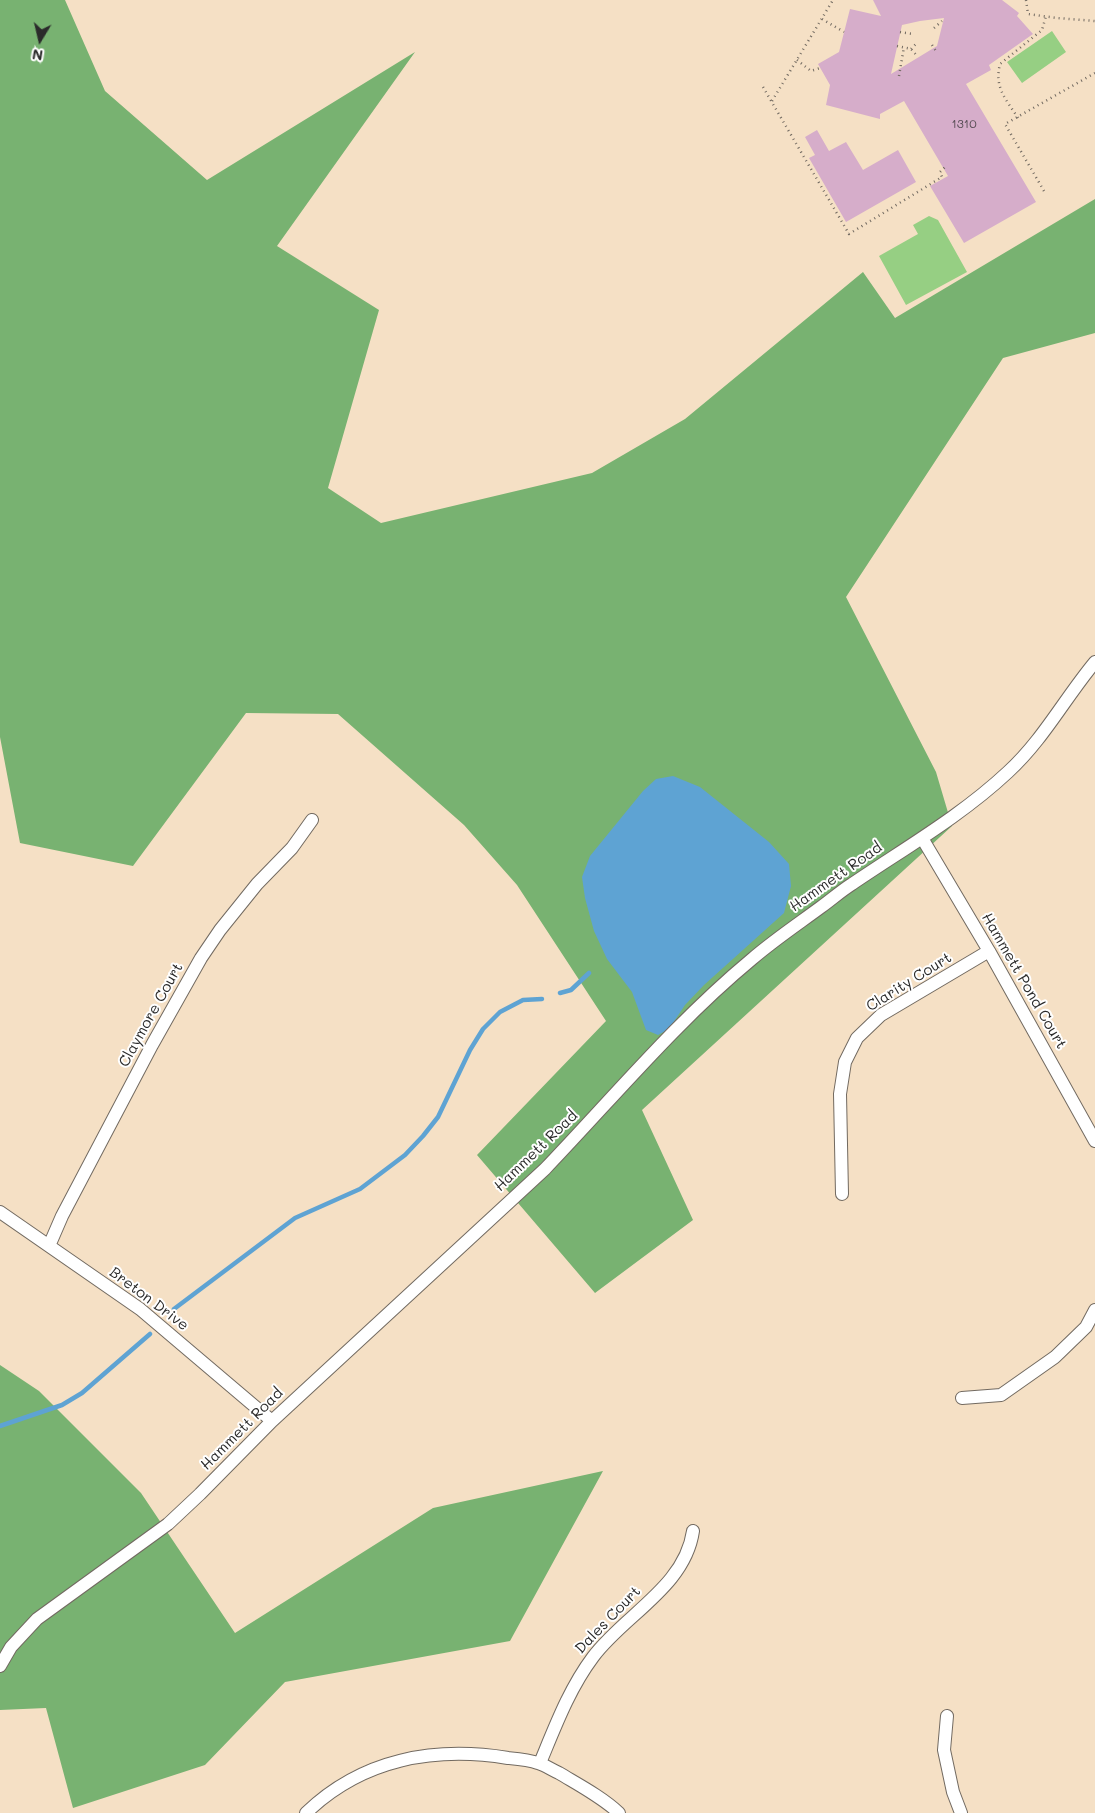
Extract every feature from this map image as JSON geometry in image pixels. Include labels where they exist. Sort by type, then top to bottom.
[{"type":"street","name":"Hammett Road","points":[[0,1666],[11,1647],[37,1619],[168,1524],[200,1494],[272,1420],[545,1169],[586,1127],[643,1063],[750,961],[781,935],[850,885],[955,815],[1008,772],[1038,739],[1095,662]]},
{"type":"street","name":"Claymore Court","points":[[49,1246],[62,1216],[152,1045],[201,958],[220,930],[257,884],[292,848],[312,820]]},
{"type":"street","name":"Hammett Pond Court","points":[[922,838],[989,951],[1095,1141]]},
{"type":"street","name":"Clarity Court","points":[[842,1194],[840,1094],[845,1062],[857,1038],[881,1015],[989,951]]},
{"type":"street","name":"Breton Drive","points":[[0,1212],[140,1309],[272,1420]]},
{"type":"street","points":[[962,1398],[1001,1395],[1055,1357],[1086,1327],[1095,1310]]},
{"type":"street","name":"Dales Court","points":[[540,1763],[557,1720],[582,1673],[608,1639],[673,1576],[688,1552],[693,1531]]},
{"type":"street","points":[[947,1716],[944,1750],[953,1792],[961,1813]]},
{"type":"street","points":[[306,1813],[337,1789],[365,1773],[389,1763],[414,1757],[461,1752],[540,1763],[582,1786],[619,1813]]},
{"type":"path","points":[[771,102],[833,0]]},
{"type":"path","points":[[1026,0],[1028,14],[1095,21]]},
{"type":"path","points":[[1018,118],[998,87],[1000,64],[1042,30],[1046,16]]},
{"type":"path","points":[[822,19],[844,32]]},
{"type":"path","points":[[934,28],[942,21]]},
{"type":"path","points":[[900,32],[913,34]]},
{"type":"path","points":[[911,49],[916,44]]},
{"type":"path","points":[[932,45],[936,51]]},
{"type":"path","points":[[897,46],[911,49],[918,57]]},
{"type":"path","points":[[899,76],[904,47]]},
{"type":"path","points":[[797,60],[811,71],[820,68]]},
{"type":"path","points":[[1044,191],[1005,124],[1095,73]]},
{"type":"path","points":[[764,87],[849,234],[942,177],[940,172],[947,165]]},
{"type":"green space","points":[[0,0],[65,0],[105,91],[207,180],[415,52],[277,246],[379,310],[328,488],[381,523],[592,473],[685,419],[863,272],[895,318],[1095,199],[1095,333],[1003,358],[846,597],[936,772],[952,826],[642,1110],[693,1220],[595,1293],[477,1155],[606,1021],[517,885],[464,825],[338,714],[246,713],[133,866],[20,843],[0,737]]},
{"type":"green space","points":[[1052,31],[1066,52],[1022,83],[1007,62]]},
{"type":"green space","points":[[929,216],[938,220],[967,272],[906,305],[879,256],[918,234],[913,225]]},
{"type":"green space","points":[[0,1365],[39,1391],[141,1493],[235,1633],[433,1508],[603,1471],[510,1641],[285,1682],[205,1765],[73,1808],[46,1708],[0,1710]]},
{"type":"water","points":[[673,776],[700,787],[769,842],[789,864],[791,886],[784,913],[704,985],[685,1005],[669,1029],[658,1035],[646,1030],[632,992],[607,959],[594,931],[585,898],[582,877],[590,856],[643,791],[656,779]]},
{"type":"building","points":[[873,0],[1002,0],[1019,13],[1017,16],[1033,34],[989,65],[991,70],[966,84],[1036,202],[964,243],[930,186],[948,176],[904,101],[880,114],[880,119],[826,105],[830,85],[818,64],[839,52],[850,9],[881,16]],"holes":[[[944,18],[937,46],[891,74],[902,25]]]},
{"type":"building","points":[[817,130],[829,151],[846,142],[863,170],[898,150],[916,182],[846,222],[809,158],[815,155],[805,137]]},
{"type":"waterway","points":[[560,993],[571,990],[589,973]]},
{"type":"waterway","points":[[174,1309],[295,1218],[360,1189],[405,1155],[438,1117],[470,1050],[483,1029],[500,1012],[523,1000],[542,999]]},
{"type":"waterway","points":[[0,1426],[62,1405],[82,1393],[150,1334]]}]
